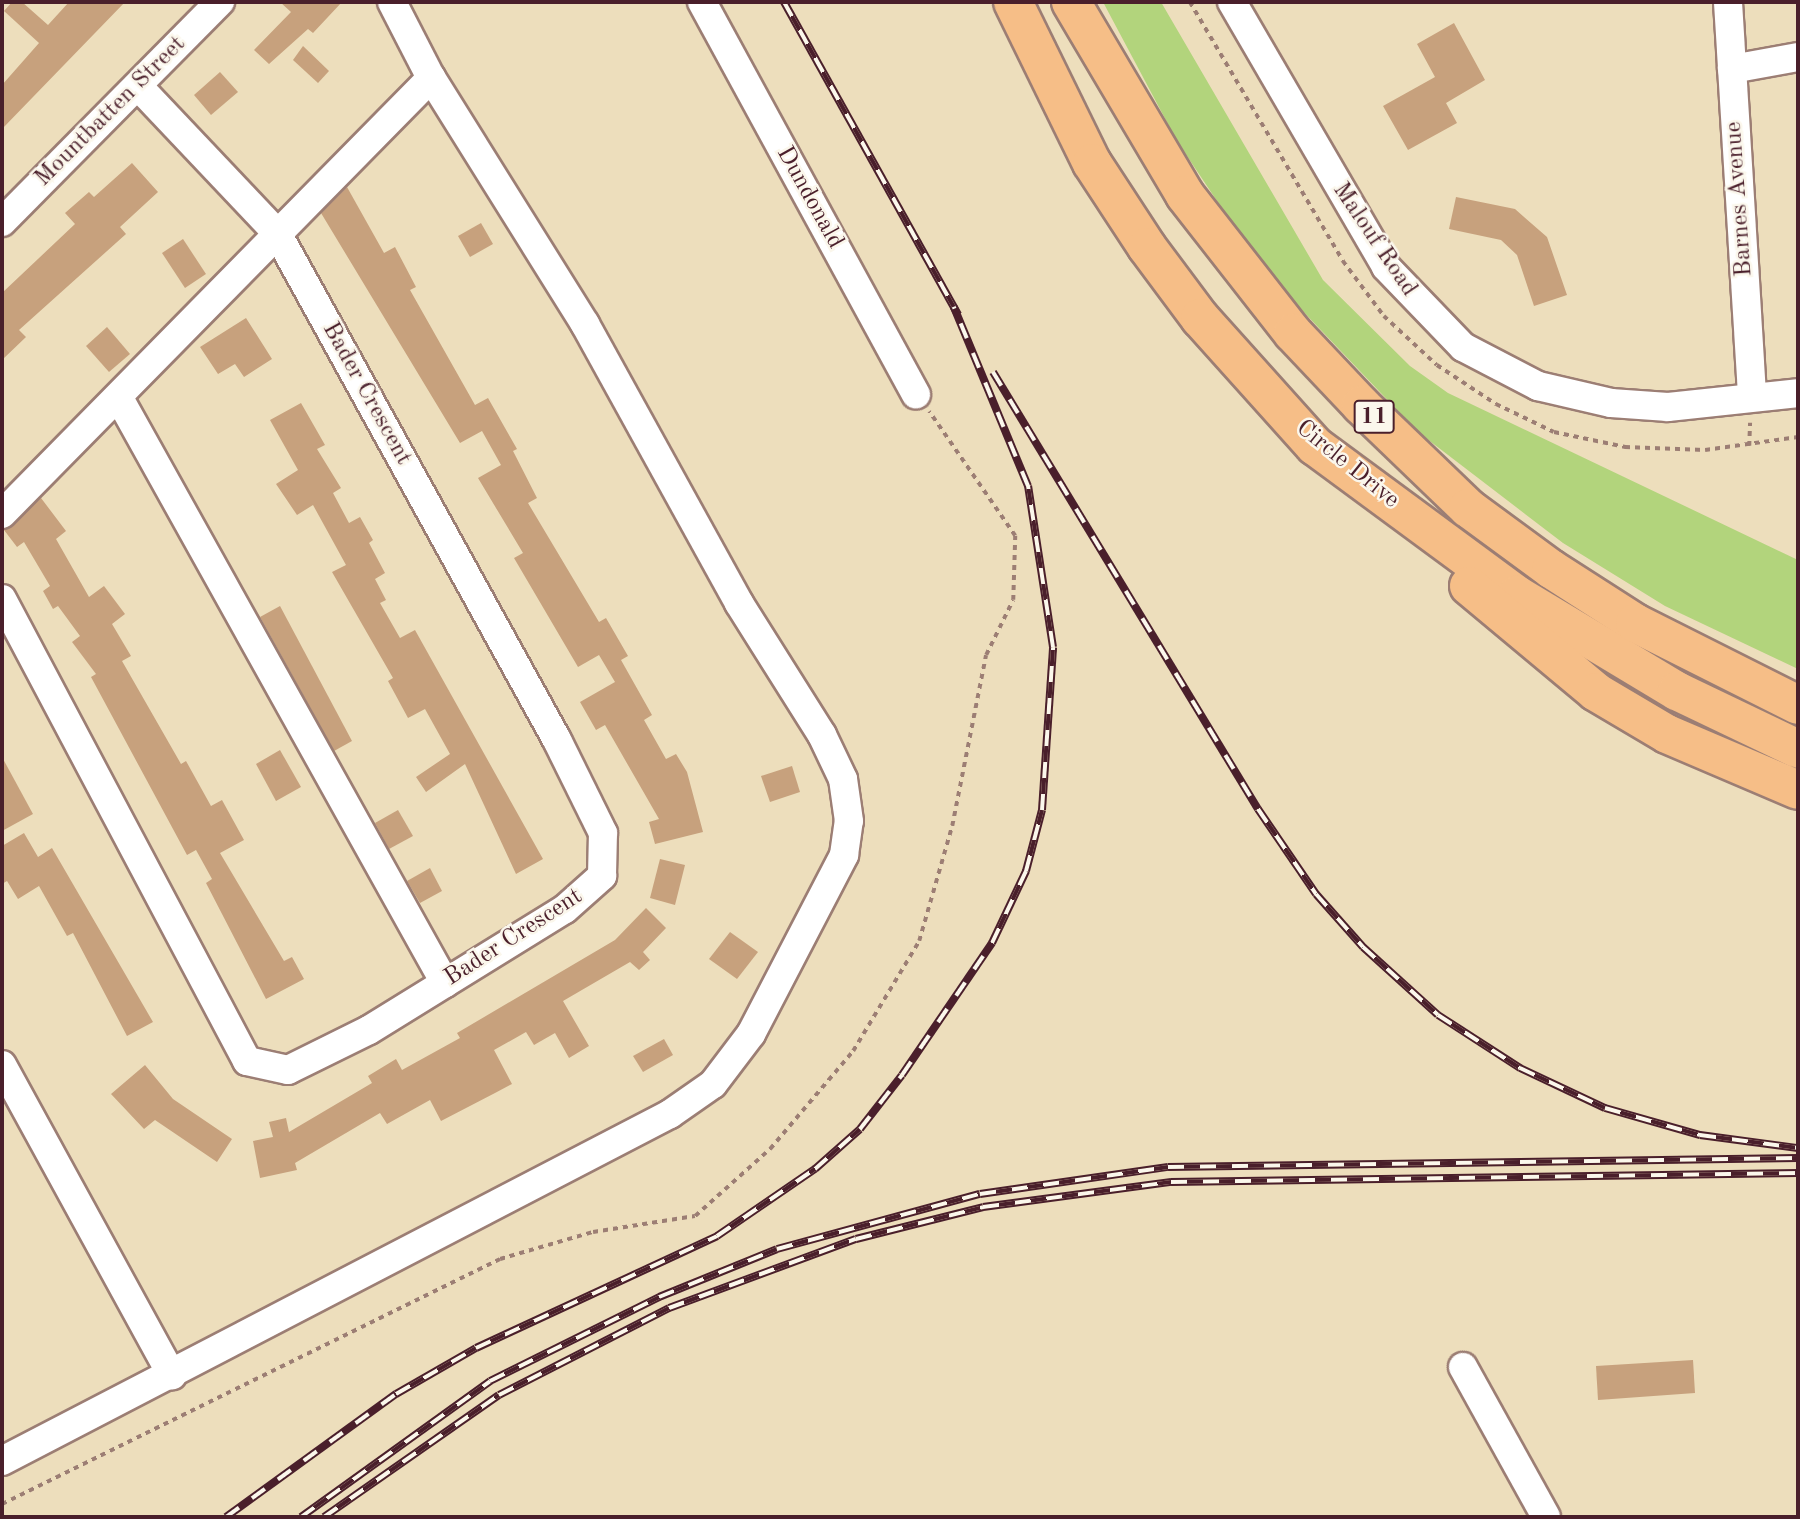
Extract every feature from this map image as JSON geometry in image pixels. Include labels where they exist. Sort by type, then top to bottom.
[{"type":"highway","name":"Circle Drive","points":[[1013,2],[1092,163],[1147,247],[1200,318],[1315,446],[1517,595],[1677,691],[1798,749]]},
{"type":"highway","name":"Circle Drive","points":[[1071,2],[1185,195],[1231,257],[1293,333],[1468,508],[1551,569],[1635,623],[1798,705]]},
{"type":"highway","points":[[1315,446],[1523,636],[1596,692],[1667,733],[1798,790]]},
{"type":"street","name":"Mountbatten Street","points":[[2,222],[220,2]]},
{"type":"street","points":[[2,1461],[172,1376],[566,1163],[670,1114],[713,1084],[751,1034],[844,855],[849,821],[843,779],[822,736],[739,603],[585,324],[431,78],[392,2]]},
{"type":"street","name":"Dundonald","points":[[702,2],[916,394]]},
{"type":"street","name":"Malouf Road","points":[[1232,2],[1386,267],[1463,347],[1538,386],[1611,403],[1668,407],[1798,393]]},
{"type":"street","name":"Barnes Avenue","points":[[1728,2],[1752,396]]},
{"type":"street","points":[[1732,69],[1798,57]]},
{"type":"street","points":[[2,514],[431,78]]},
{"type":"street","name":"Bader Crescent","points":[[2,599],[247,1061],[288,1070],[445,983],[586,892],[602,876],[603,833],[277,233],[138,86]]},
{"type":"street","points":[[119,398],[445,983]]},
{"type":"street","points":[[2,1065],[172,1376]]},
{"type":"street","points":[[1463,1367],[1546,1517]]},
{"type":"path","points":[[2,1504],[500,1259],[593,1232],[695,1216],[770,1149],[853,1051],[919,941],[952,826],[986,655],[1013,600],[1015,536],[916,394]]},
{"type":"green space","points":[[1103,2],[1161,2],[1323,280],[1410,366],[1448,393],[1798,560],[1798,669],[1665,606],[1563,543],[1418,432],[1297,305],[1231,222],[1177,141]]},
{"type":"building","points":[[12,2],[22,2],[48,25],[69,2],[125,2],[2,129],[2,85],[39,43],[4,11]]},
{"type":"building","points":[[280,2],[342,2],[313,33],[308,29],[269,64],[254,50],[291,12]]},
{"type":"building","points":[[1454,23],[1485,80],[1446,103],[1457,123],[1408,150],[1383,106],[1435,77],[1417,44]]},
{"type":"building","points":[[303,46],[329,71],[318,83],[293,60]]},
{"type":"building","points":[[220,72],[238,92],[211,115],[194,95]]},
{"type":"building","points":[[132,163],[158,192],[120,227],[126,234],[19,330],[26,337],[2,360],[2,293],[75,224],[65,213],[89,192],[94,197]]},
{"type":"building","points":[[347,187],[384,253],[395,247],[416,287],[410,290],[475,405],[488,398],[517,449],[513,451],[537,498],[528,503],[599,622],[606,618],[628,656],[621,660],[652,715],[644,720],[666,759],[676,754],[687,772],[703,832],[655,844],[649,822],[659,819],[605,725],[596,730],[580,702],[615,682],[599,655],[578,667],[514,558],[523,553],[478,478],[501,465],[482,431],[460,443],[321,213]]},
{"type":"building","points":[[1456,197],[1515,209],[1547,237],[1567,295],[1534,306],[1517,255],[1501,240],[1449,229]]},
{"type":"building","points":[[481,223],[493,244],[470,257],[458,236]]},
{"type":"building","points":[[183,239],[206,274],[185,288],[162,253]]},
{"type":"building","points":[[246,318],[272,359],[244,377],[235,364],[218,374],[200,347]]},
{"type":"building","points":[[107,327],[130,354],[109,372],[86,346]]},
{"type":"building","points":[[301,403],[325,445],[317,449],[341,488],[333,493],[349,523],[360,517],[373,540],[369,543],[385,573],[375,579],[386,600],[380,603],[400,638],[415,630],[543,859],[516,874],[465,764],[426,792],[416,777],[450,754],[425,709],[408,718],[388,681],[393,678],[332,572],[346,565],[313,505],[297,515],[276,484],[298,470],[270,420]]},
{"type":"building","points":[[41,498],[66,531],[56,539],[89,597],[104,586],[125,614],[112,624],[131,656],[122,661],[181,764],[186,761],[211,806],[222,800],[244,840],[220,853],[284,961],[292,957],[304,979],[266,999],[206,883],[212,879],[196,850],[187,855],[91,677],[96,674],[72,642],[80,636],[58,606],[53,609],[43,591],[50,586],[24,542],[17,547],[4,530]]},
{"type":"building","points":[[280,606],[352,741],[334,751],[260,617]]},
{"type":"building","points":[[280,750],[301,787],[276,801],[256,764]]},
{"type":"building","points":[[2,757],[33,814],[2,831]]},
{"type":"building","points":[[792,766],[800,792],[770,802],[761,776]]},
{"type":"building","points":[[398,810],[413,836],[389,849],[375,823]]},
{"type":"building","points":[[24,833],[38,857],[52,848],[153,1022],[127,1036],[73,933],[67,936],[39,886],[18,899],[7,881],[2,884],[2,846]]},
{"type":"building","points":[[660,859],[685,865],[675,905],[650,898]]},
{"type":"building","points":[[430,868],[442,891],[420,903],[407,881]]},
{"type":"building","points":[[646,908],[666,928],[643,952],[650,960],[639,970],[630,962],[563,1001],[589,1046],[569,1058],[555,1033],[534,1045],[526,1032],[494,1050],[512,1084],[441,1121],[430,1100],[387,1124],[380,1113],[295,1163],[297,1170],[260,1178],[253,1141],[273,1137],[269,1122],[286,1118],[289,1132],[372,1083],[368,1076],[396,1059],[402,1070],[460,1038],[457,1033],[615,940]]},
{"type":"building","points":[[730,932],[758,952],[737,979],[709,959]]},
{"type":"building","points":[[664,1039],[673,1055],[643,1072],[633,1056]]},
{"type":"building","points":[[145,1065],[173,1099],[232,1139],[217,1162],[155,1120],[144,1129],[111,1094]]},
{"type":"building","points":[[1693,1360],[1695,1393],[1598,1400],[1596,1366]]},
{"type":"railway","points":[[784,2],[958,315]]},
{"type":"railway","points":[[226,1517],[396,1394],[476,1348],[717,1236],[815,1169],[860,1129],[902,1075],[992,943],[1026,871],[1042,810],[1053,647],[1028,486],[954,307]]},
{"type":"railway","points":[[993,372],[1258,809],[1316,894],[1363,947],[1438,1015],[1520,1068],[1605,1108],[1700,1135],[1798,1148]]},
{"type":"railway","points":[[301,1517],[490,1381],[659,1297],[777,1249],[980,1194],[1168,1167],[1798,1158]]},
{"type":"railway","points":[[324,1517],[499,1395],[669,1308],[856,1239],[983,1207],[1171,1182],[1798,1173]]}]
